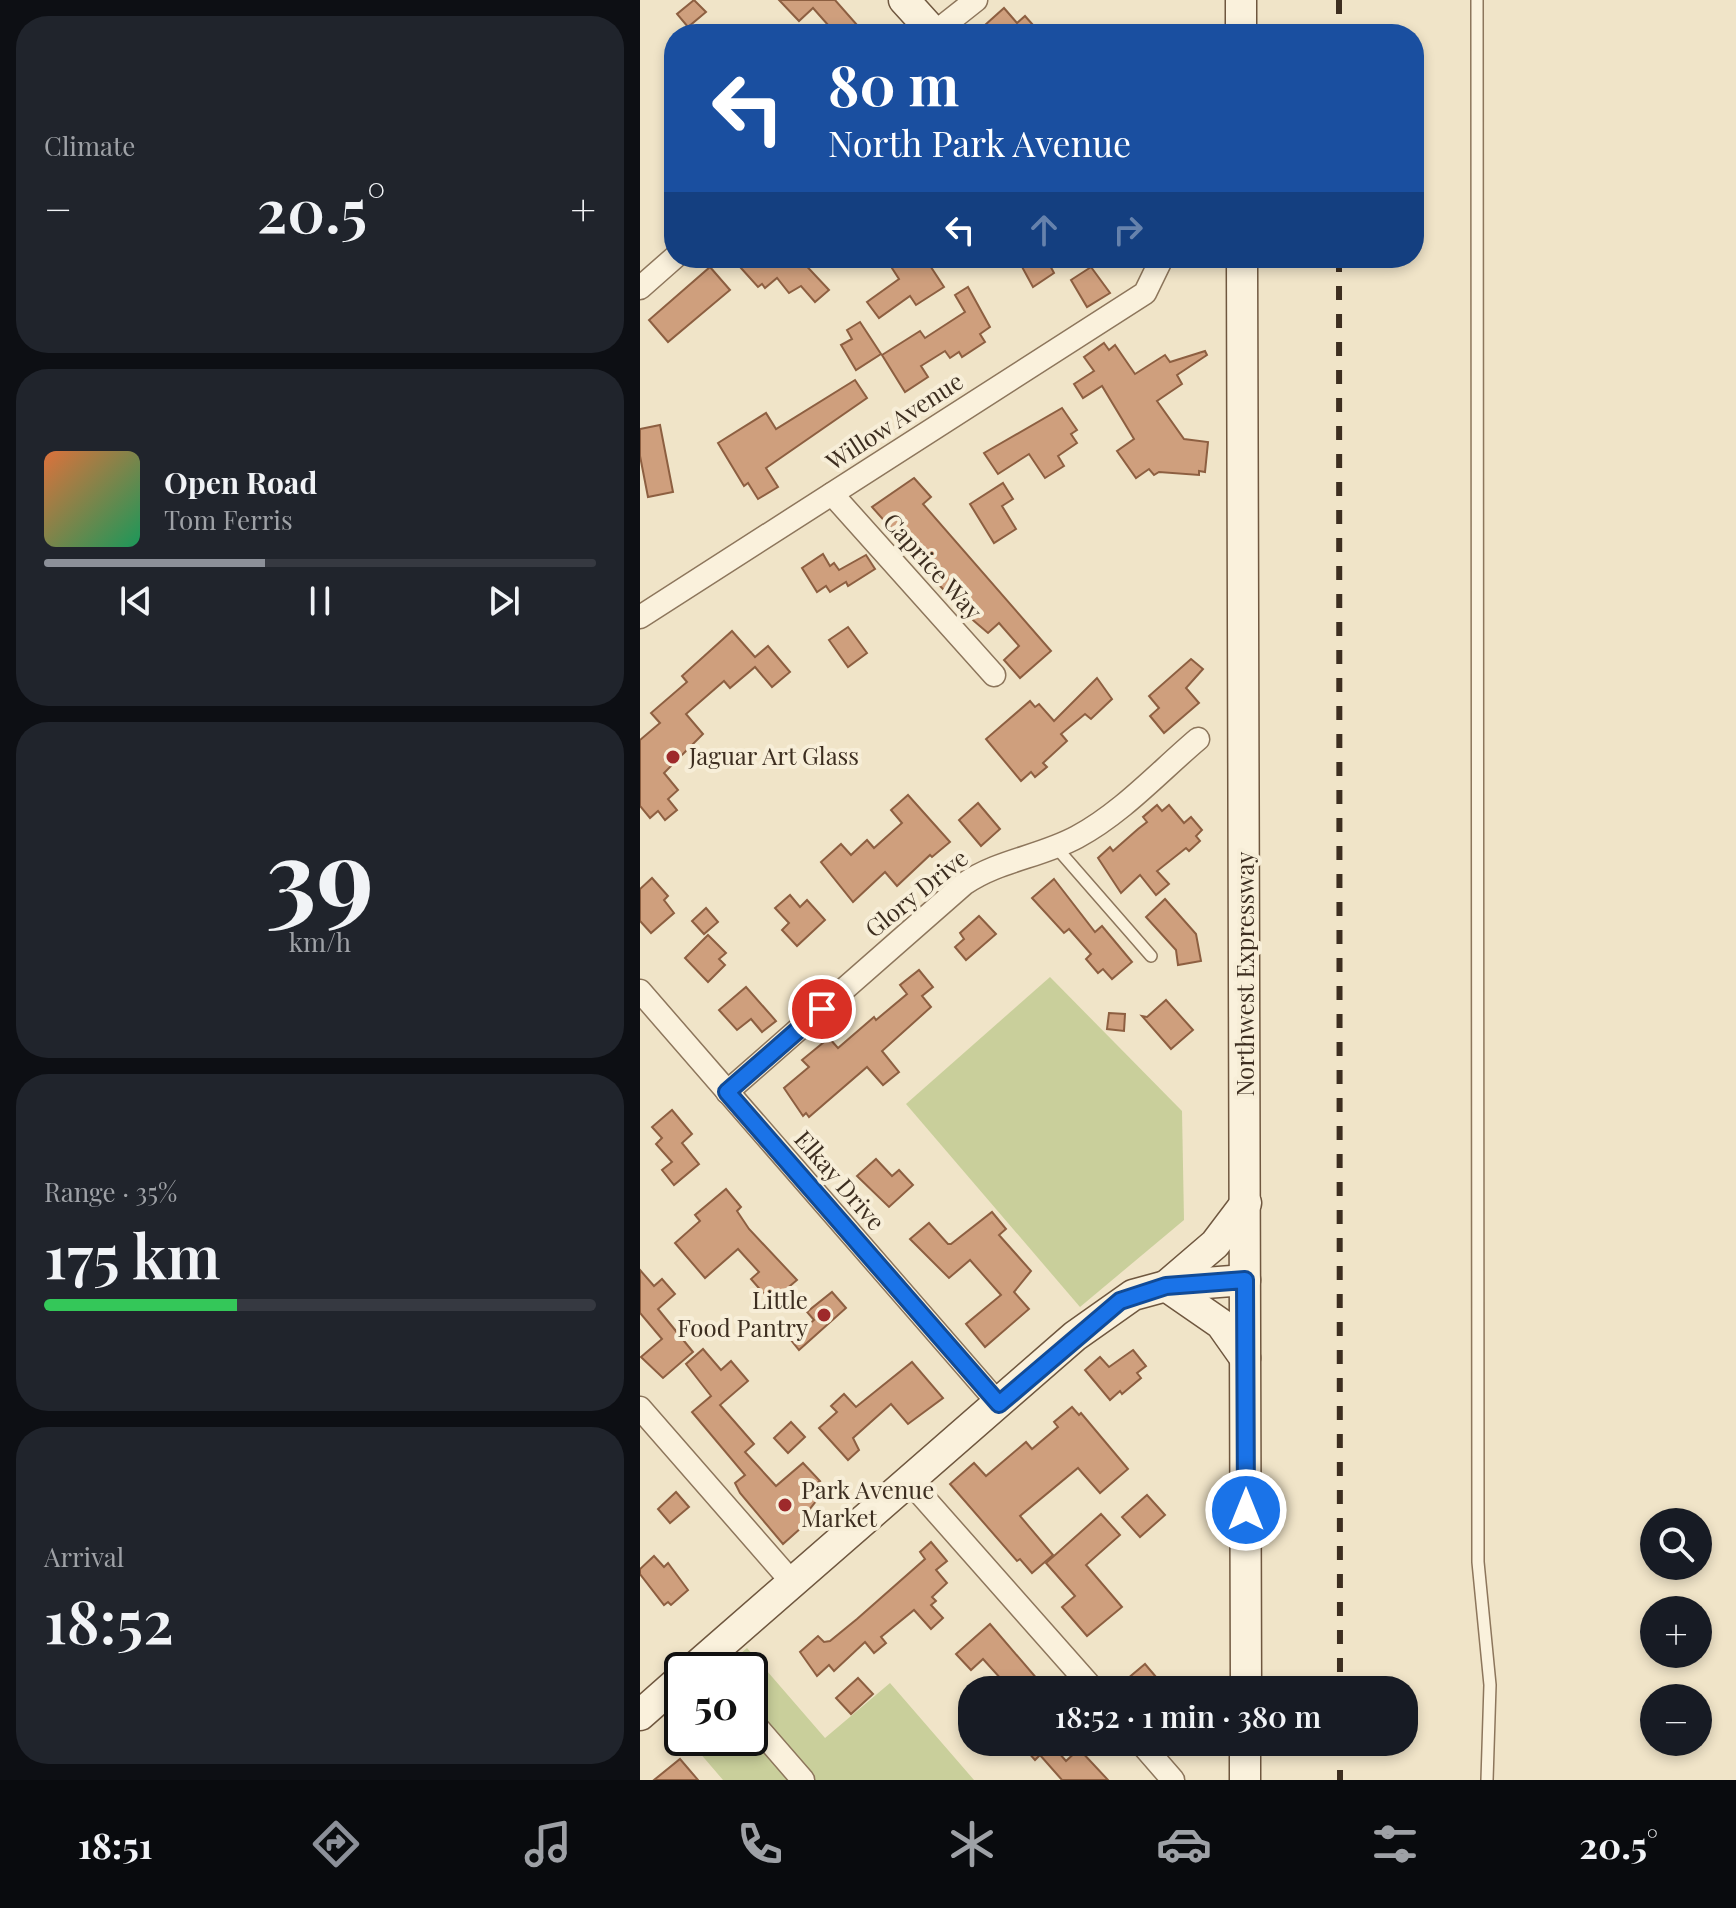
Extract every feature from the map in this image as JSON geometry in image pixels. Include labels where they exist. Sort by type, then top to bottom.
[{"type":"main road","points":[[904,0],[925,24]]},
{"type":"main road","points":[[1241,0],[1241,24]]},
{"type":"main road","name":"Northwest Expressway","points":[[1242,268],[1246,1676]]},
{"type":"main road","points":[[1166,1286],[1215,1244],[1246,1203]]},
{"type":"main road","points":[[716,1652],[792,1582],[1120,1301],[1166,1286],[1245,1280]]},
{"type":"main road","points":[[1166,1286],[1221,1324],[1245,1358]]},
{"type":"main road","points":[[640,1715],[664,1696]]},
{"type":"main road","points":[[1245,1756],[1245,1780]]},
{"type":"street","points":[[946,24],[976,0]]},
{"type":"street","points":[[640,288],[664,267]]},
{"type":"street","name":"Willow Avenue","points":[[640,617],[1145,293],[1157,268]]},
{"type":"street","name":"Caprice Way","points":[[832,494],[994,675]]},
{"type":"street","name":"Glory Drive","points":[[727,1092],[964,884],[993,867],[1055,846],[1103,820],[1198,739]]},
{"type":"street","name":"Elkay Drive","points":[[640,991],[999,1404]]},
{"type":"street","points":[[640,1408],[792,1582]]},
{"type":"street","points":[[910,1482],[1082,1676]]},
{"type":"street","points":[[768,1740],[803,1780]]},
{"type":"street","points":[[1152,1756],[1173,1780]]},
{"type":"lane","points":[[1477,0],[1478,1562],[1490,1685],[1487,1780]]},
{"type":"lane","points":[[1055,846],[1151,956]]},
{"type":"green space","points":[[1050,977],[1182,1111],[1184,1220],[1080,1307],[906,1104]]},
{"type":"green space","points":[[768,1672],[825,1738],[890,1683],[974,1780],[723,1780],[702,1756],[768,1756]]},
{"type":"building","points":[[694,0],[706,12],[692,24],[685,24],[677,14]]},
{"type":"building","points":[[779,0],[835,0],[856,24],[827,24],[813,8],[799,21]]},
{"type":"building","points":[[1004,8],[1017,23],[1025,16],[1032,24],[986,24]]},
{"type":"building","points":[[709,268],[730,290],[668,342],[649,320]]},
{"type":"building","points":[[741,268],[808,268],[829,290],[815,302],[801,286],[789,293],[777,278],[765,288],[762,284],[758,287]]},
{"type":"building","points":[[892,268],[932,268],[944,287],[916,305],[910,296],[879,318],[867,302],[899,279]]},
{"type":"building","points":[[1023,268],[1051,268],[1054,273],[1033,287]]},
{"type":"building","points":[[1092,268],[1110,293],[1087,307],[1071,280]]},
{"type":"building","points":[[968,287],[990,327],[980,334],[985,342],[962,357],[959,352],[950,358],[945,351],[921,366],[928,377],[905,392],[882,355],[920,331],[925,338],[965,312],[955,295]]},
{"type":"building","points":[[860,322],[881,354],[856,370],[841,345],[852,339],[847,330]]},
{"type":"building","points":[[1104,343],[1109,350],[1115,345],[1135,374],[1165,355],[1170,362],[1205,351],[1207,355],[1177,375],[1182,384],[1157,401],[1184,439],[1208,442],[1205,472],[1199,471],[1199,475],[1159,472],[1154,475],[1149,469],[1136,478],[1117,451],[1134,439],[1102,386],[1083,398],[1074,384],[1094,371],[1084,357]]},
{"type":"building","points":[[855,380],[867,398],[766,468],[778,487],[758,499],[748,483],[744,486],[718,443],[766,413],[776,429]]},
{"type":"building","points":[[1062,408],[1077,430],[1071,434],[1077,443],[1058,456],[1064,466],[1045,478],[1029,454],[998,474],[984,453]]},
{"type":"building","points":[[660,425],[673,492],[648,497],[640,456],[640,429]]},
{"type":"building","points":[[914,478],[931,497],[923,504],[1051,651],[1020,678],[1004,660],[1019,646],[999,623],[988,633],[974,621],[905,550],[898,536],[872,507]]},
{"type":"building","points":[[1003,483],[1013,499],[1002,506],[1016,529],[994,543],[970,504]]},
{"type":"building","points":[[823,554],[830,566],[834,563],[839,570],[866,555],[875,569],[848,586],[846,582],[830,592],[826,586],[817,592],[802,568]]},
{"type":"building","points":[[848,627],[867,653],[848,667],[829,640]]},
{"type":"building","points":[[732,631],[755,657],[768,646],[790,672],[772,687],[755,667],[730,688],[724,681],[686,714],[703,734],[664,773],[678,790],[668,799],[677,810],[665,820],[658,811],[650,818],[640,806],[640,740],[660,723],[651,713],[687,682],[682,676]]},
{"type":"building","points":[[1191,659],[1203,669],[1186,688],[1199,703],[1164,733],[1150,716],[1159,708],[1149,696]]},
{"type":"building","points":[[1097,678],[1112,699],[1091,719],[1085,714],[1061,734],[1067,741],[1043,763],[1047,767],[1035,777],[1031,772],[1021,781],[986,739],[1030,701],[1035,707],[1039,704],[1054,721]]},
{"type":"building","points":[[908,795],[950,842],[932,857],[930,855],[897,886],[885,872],[853,902],[821,862],[841,844],[851,855],[867,840],[874,848],[902,823],[891,810]]},
{"type":"building","points":[[978,803],[1000,829],[981,846],[959,820]]},
{"type":"building","points":[[1157,805],[1162,811],[1169,805],[1184,823],[1191,817],[1202,830],[1196,836],[1200,841],[1157,871],[1169,884],[1156,895],[1140,875],[1121,893],[1098,858],[1110,847],[1113,851],[1147,822],[1143,817]]},
{"type":"building","points":[[652,878],[668,896],[664,900],[674,913],[651,933],[640,921],[640,889]]},
{"type":"building","points":[[1054,879],[1095,932],[1102,926],[1132,962],[1112,979],[1103,969],[1098,973],[1086,959],[1091,954],[1069,929],[1064,933],[1032,898]]},
{"type":"building","points":[[790,895],[800,907],[807,900],[825,920],[797,946],[782,930],[789,923],[775,908]]},
{"type":"building","points":[[1165,899],[1196,934],[1201,961],[1178,965],[1176,950],[1146,917]]},
{"type":"building","points":[[706,908],[718,922],[704,934],[692,921]]},
{"type":"building","points":[[979,916],[996,934],[966,960],[955,947],[964,939],[960,933]]},
{"type":"building","points":[[708,935],[726,953],[719,959],[725,965],[708,982],[685,958]]},
{"type":"building","points":[[919,970],[933,987],[922,996],[931,1007],[882,1051],[899,1072],[883,1085],[867,1067],[809,1117],[806,1113],[803,1116],[784,1088],[809,1067],[802,1060],[829,1038],[838,1048],[874,1017],[876,1020],[907,994],[900,985]]},
{"type":"building","points":[[746,987],[776,1021],[762,1032],[751,1019],[737,1030],[719,1010]]},
{"type":"building","points":[[1166,1000],[1193,1030],[1171,1049],[1142,1016],[1147,1017]]},
{"type":"building","points":[[1109,1013],[1125,1014],[1124,1031],[1107,1029]]},
{"type":"building","points":[[672,1110],[692,1134],[682,1143],[699,1164],[674,1185],[662,1170],[672,1162],[656,1144],[662,1138],[652,1127]]},
{"type":"building","points":[[876,1159],[892,1176],[899,1170],[913,1185],[889,1207],[857,1176]]},
{"type":"building","points":[[726,1189],[741,1207],[737,1211],[749,1229],[797,1280],[771,1302],[751,1279],[759,1272],[738,1249],[705,1278],[675,1243],[700,1221],[695,1215]]},
{"type":"building","points":[[992,1212],[1006,1229],[999,1235],[1031,1271],[1014,1292],[1029,1309],[985,1347],[966,1324],[1001,1295],[970,1260],[949,1278],[910,1239],[929,1223],[951,1244]]},
{"type":"building","points":[[640,1270],[654,1286],[662,1279],[675,1294],[658,1309],[693,1352],[663,1378],[641,1357],[662,1339],[640,1313]]},
{"type":"building","name":"Little Food Pantry","points":[[832,1292],[846,1308],[799,1350],[791,1340],[814,1320],[807,1312]]},
{"type":"building","points":[[703,1349],[721,1370],[731,1361],[748,1381],[720,1405],[754,1444],[745,1452],[776,1486],[803,1463],[820,1481],[812,1487],[820,1496],[806,1514],[811,1519],[783,1544],[740,1493],[735,1483],[745,1475],[692,1412],[711,1396],[686,1364]]},
{"type":"building","points":[[1133,1350],[1146,1366],[1137,1373],[1141,1378],[1110,1400],[1085,1370],[1100,1357],[1109,1367]]},
{"type":"building","points":[[912,1362],[943,1398],[908,1424],[891,1404],[853,1438],[859,1450],[848,1460],[819,1428],[837,1412],[831,1406],[844,1394],[856,1407]]},
{"type":"building","points":[[1072,1407],[1079,1415],[1081,1413],[1128,1469],[1100,1493],[1078,1468],[1020,1516],[1053,1555],[1032,1573],[1020,1559],[1017,1561],[950,1484],[974,1463],[986,1476],[1026,1442],[1032,1449],[1058,1427],[1054,1422]]},
{"type":"building","points":[[791,1422],[805,1437],[788,1453],[774,1438]]},
{"type":"building","points":[[676,1492],[689,1507],[670,1523],[658,1509]]},
{"type":"building","points":[[1147,1495],[1165,1515],[1140,1537],[1122,1517]]},
{"type":"building","points":[[1101,1514],[1120,1535],[1086,1565],[1122,1607],[1087,1636],[1062,1607],[1075,1596],[1046,1563]]},
{"type":"building","points":[[931,1542],[947,1561],[936,1570],[947,1583],[932,1597],[936,1601],[931,1605],[943,1618],[931,1629],[914,1610],[881,1637],[886,1643],[874,1653],[865,1642],[834,1671],[829,1665],[817,1676],[800,1652],[818,1636],[824,1642],[830,1641],[857,1619],[925,1559],[920,1552]]},
{"type":"building","points":[[654,1556],[664,1567],[668,1563],[688,1590],[671,1605],[668,1602],[664,1605],[640,1574],[640,1569]]},
{"type":"building","points":[[990,1624],[1035,1676],[998,1676],[983,1659],[971,1670],[956,1654]]},
{"type":"building","points":[[1145,1664],[1155,1676],[1131,1676]]},
{"type":"building","points":[[858,1678],[873,1694],[851,1714],[836,1698]]},
{"type":"building","points":[[1041,1756],[1062,1756],[1066,1761],[1071,1756],[1086,1756],[1108,1780],[1062,1780]]},
{"type":"building","points":[[680,1759],[698,1780],[654,1780]]},
{"type":"railway","points":[[1339,0],[1339,24]]},
{"type":"railway","points":[[1339,268],[1340,1676]]},
{"type":"railway","points":[[1340,1756],[1340,1780]]},
{"type":"place","name":"Jaguar Art Glass","points":[[673,757]]},
{"type":"place","name":"Little Food Pantry","points":[[824,1315]]},
{"type":"place","name":"Park Avenue Market","points":[[785,1505]]},
{"type":"route","points":[[822,1009],[727,1092],[999,1404],[1075,1336],[1120,1301],[1166,1286],[1245,1280],[1246,1510]]}]
